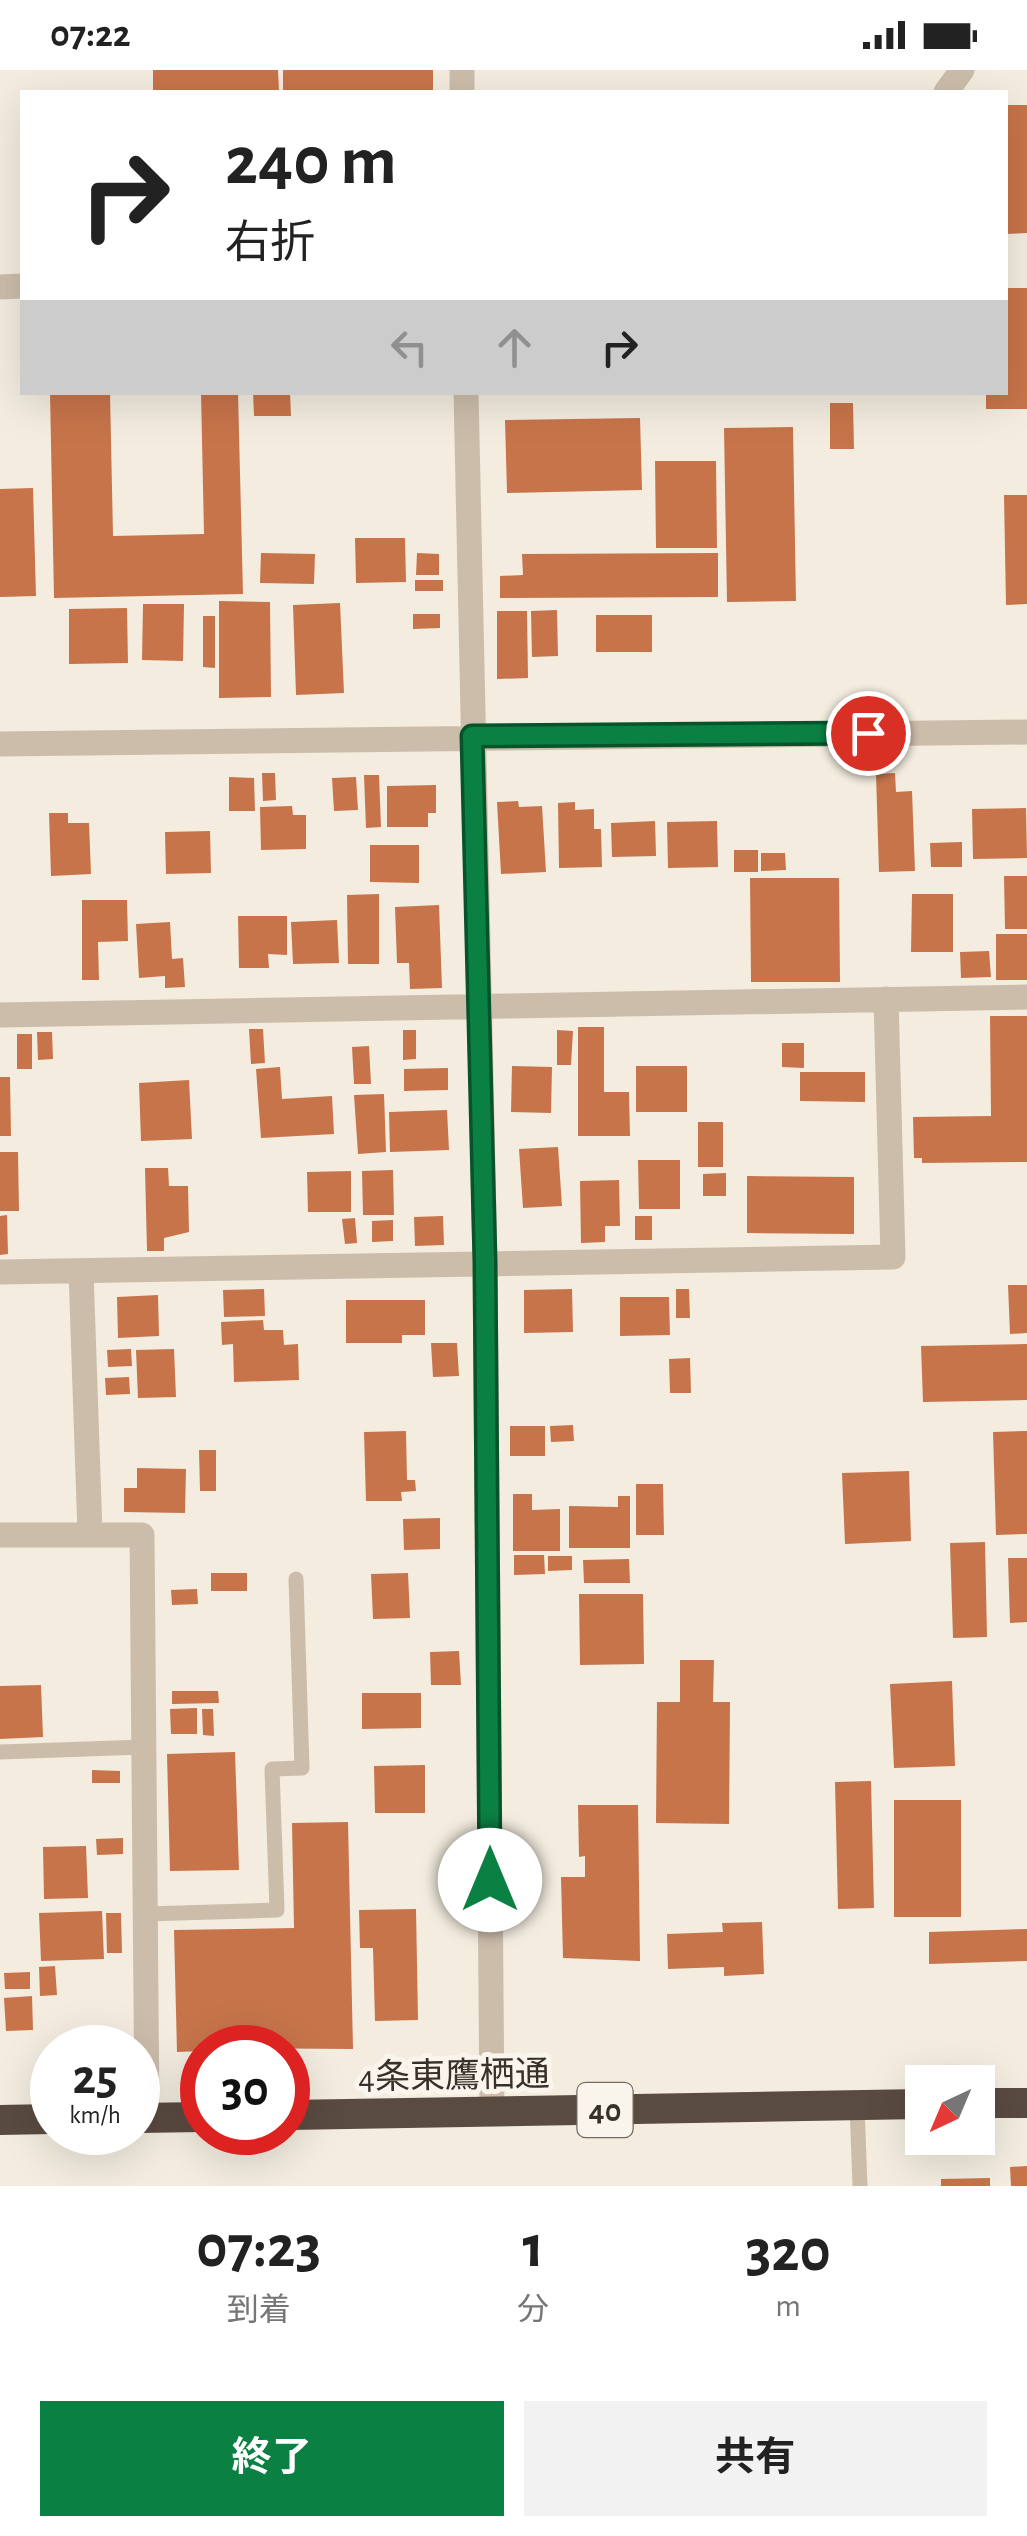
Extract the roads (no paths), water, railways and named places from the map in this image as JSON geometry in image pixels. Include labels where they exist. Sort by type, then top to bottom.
[{"type":"highway","points":[[995,2103],[1027,2102]]},
{"type":"highway","name":"4条東鷹栖通","points":[[310,2115],[905,2105]]},
{"type":"highway","points":[[0,2120],[30,2119]]},
{"type":"street","points":[[466,395],[476,1005],[485,1262],[492,2112]]},
{"type":"street","points":[[0,744],[1027,732]]},
{"type":"street","points":[[0,1014],[1027,996]]},
{"type":"street","points":[[0,1272],[893,1257],[886,999]]},
{"type":"street","points":[[81,1271],[90,1534]]},
{"type":"street","points":[[0,1535],[142,1536],[143,2025]]},
{"type":"lane","points":[[145,1914],[277,1910],[272,1769],[302,1768],[296,1580]]},
{"type":"lane","points":[[0,1752],[144,1747]]},
{"type":"lane","points":[[857,2106],[860,2186]]}]
